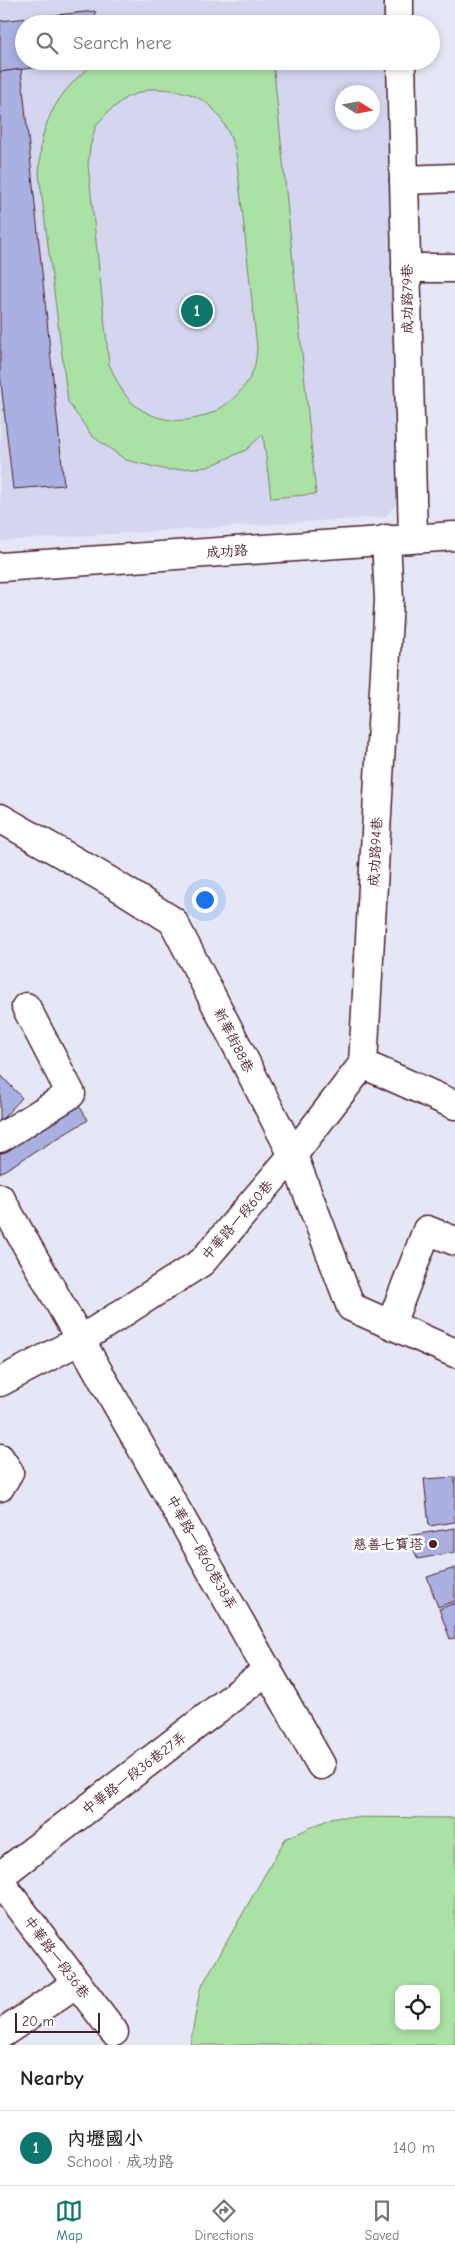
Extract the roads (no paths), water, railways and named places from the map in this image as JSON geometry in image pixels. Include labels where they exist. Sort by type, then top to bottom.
[{"type":"street","points":[[399,0],[400,15]]},
{"type":"street","name":"成功路79巷","points":[[400,538],[406,268],[401,70]]},
{"type":"street","points":[[404,180],[455,178]]},
{"type":"street","points":[[406,268],[455,268]]},
{"type":"street","name":"成功路","points":[[0,567],[400,538],[455,536]]},
{"type":"street","name":"成功路94巷","points":[[363,1064],[390,600],[400,538]]},
{"type":"street","name":"新華街88巷","points":[[0,818],[111,882],[173,921],[293,1155],[352,1307],[455,1353]]},
{"type":"street","points":[[0,1138],[71,1094],[26,1007]]},
{"type":"street","points":[[363,1064],[455,1105]]},
{"type":"street","name":"中華路一段60巷","points":[[0,1382],[82,1340],[202,1262],[293,1155],[363,1064]]},
{"type":"street","name":"中華路一段60巷38弄","points":[[0,1198],[321,1765]]},
{"type":"street","points":[[391,1324],[427,1230],[455,1241]]},
{"type":"street","points":[[0,1458],[9,1472],[0,1487]]},
{"type":"street","name":"中華路一段36巷27弄","points":[[0,1876],[268,1670]]},
{"type":"street","name":"中華路一段36巷","points":[[0,1882],[114,2032]]},
{"type":"street","points":[[0,2035],[77,1983]]},
{"type":"place","name":"內壢國小","points":[[197,311]]},
{"type":"place","name":"慈善七寶塔","points":[[433,1544]]}]
